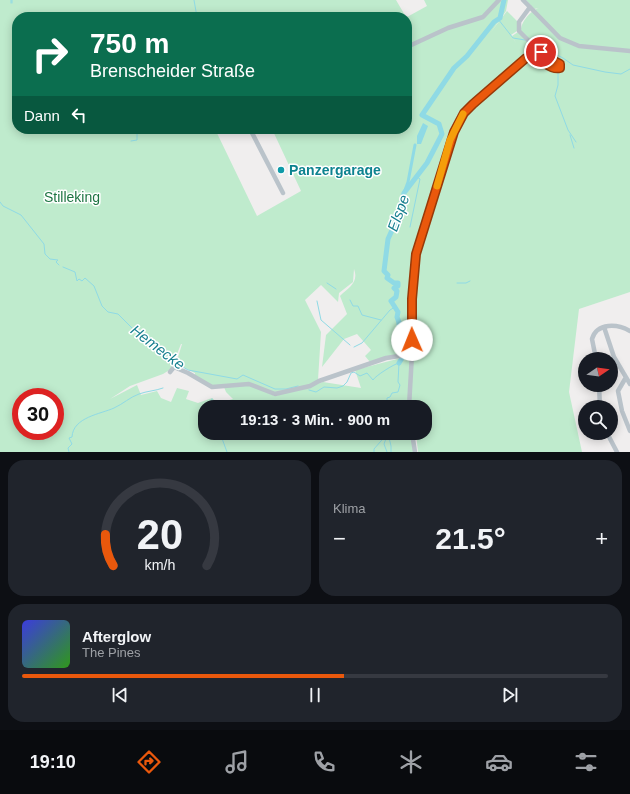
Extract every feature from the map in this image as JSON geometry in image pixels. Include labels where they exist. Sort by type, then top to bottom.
[{"type":"street","points":[[412,45],[448,28],[483,17],[500,0]]},
{"type":"street","points":[[523,0],[560,38],[573,44],[613,51],[630,51]]},
{"type":"street","points":[[409,400],[412,354],[412,299],[416,254],[429,218],[450,140],[457,124],[473,104],[526,58],[533,58],[556,68],[561,66],[544,55],[519,31],[519,22],[530,7]]},
{"type":"street","points":[[253,134],[283,193]]},
{"type":"street","points":[[595,352],[592,339],[593,334],[604,327],[618,326],[630,331]]},
{"type":"street","points":[[604,327],[614,356],[630,384]]},
{"type":"street","points":[[170,372],[174,367],[212,387],[250,384],[275,394],[310,386],[319,381],[368,364],[404,354],[412,354]]},
{"type":"street","points":[[626,379],[618,391],[622,411],[630,431]]},
{"type":"street","points":[[413,440],[415,452]]},
{"type":"street","points":[[611,440],[617,452]]},
{"type":"green space","name":"Stilleking","points":[[0,0],[396,0],[403,12],[12,12],[12,134],[217,134],[257,216],[301,191],[274,134],[412,134],[412,14],[427,6],[424,0],[508,0],[506,11],[491,32],[507,11],[517,21],[517,31],[511,35],[516,43],[512,36],[521,30],[523,23],[530,14],[539,8],[534,9],[526,0],[630,0],[630,292],[579,309],[569,392],[578,440],[579,440],[582,452],[418,452],[417,440],[432,440],[432,400],[229,400],[233,399],[226,392],[224,387],[250,385],[275,396],[323,382],[361,388],[355,370],[401,358],[370,362],[365,356],[371,350],[357,334],[344,339],[322,367],[326,335],[347,314],[340,296],[354,281],[354,269],[353,282],[339,293],[338,302],[321,285],[305,300],[321,332],[318,380],[314,384],[277,394],[249,383],[213,386],[195,376],[195,373],[176,364],[181,344],[171,369],[163,374],[130,386],[110,399],[137,385],[141,395],[157,391],[161,398],[171,402],[177,388],[189,391],[186,399],[198,403],[198,440],[412,440],[414,452],[0,452]],"holes":[[[426,217],[430,219],[420,253],[416,283],[409,282],[413,252]]]},
{"type":"water","points":[[423,123],[428,126],[421,144],[417,144],[417,136]]},
{"type":"waterway","points":[[194,0],[196,12]]},
{"type":"waterway","name":"Elspe","points":[[399,363],[405,353],[400,334],[402,330],[397,317],[398,312],[391,301],[396,297],[397,291],[394,288],[398,286],[398,283],[394,283],[387,278],[388,275],[384,271],[388,239],[398,217],[404,193],[427,163],[442,134],[439,124],[422,115],[454,68],[467,56],[494,22],[500,18],[504,0]]},
{"type":"waterway","points":[[498,19],[513,38],[525,40]]},
{"type":"waterway","points":[[535,44],[563,58],[573,65],[621,74],[630,69]]},
{"type":"waterway","points":[[564,67],[558,72],[558,85],[555,96],[568,130],[576,142]]},
{"type":"waterway","points":[[131,141],[137,140],[137,134]]},
{"type":"waterway","points":[[570,135],[574,148]]},
{"type":"waterway","points":[[404,193],[408,182],[415,145]]},
{"type":"waterway","points":[[410,227],[420,179],[417,177]]},
{"type":"waterway","name":"Hemecke","points":[[0,202],[3,206],[21,215],[44,244],[45,254],[50,259],[58,260],[56,262],[59,265]]},
{"type":"waterway","name":"Hemecke","points":[[63,267],[75,272],[77,281],[79,279],[82,281],[85,278],[94,286],[102,306],[108,312],[118,314],[135,331],[151,338],[164,355],[188,370],[237,379],[243,375],[275,389],[286,389],[298,386]]},
{"type":"waterway","points":[[457,283],[466,283],[470,281]]},
{"type":"waterway","points":[[327,283],[336,289]]},
{"type":"waterway","points":[[350,300],[353,306],[358,306],[362,315],[381,320]]},
{"type":"waterway","points":[[317,301],[321,320],[350,345]]},
{"type":"waterway","points":[[354,347],[362,343],[390,310],[395,307]]},
{"type":"waterway","points":[[394,341],[397,338],[397,317]]},
{"type":"waterway","points":[[406,330],[408,322]]},
{"type":"waterway","points":[[402,338],[405,337],[406,333]]},
{"type":"waterway","name":"Hemecke","points":[[309,390],[316,392],[324,387],[337,388],[343,386],[347,382],[351,373],[354,372],[360,376],[367,373],[373,380],[385,370],[399,363],[398,382],[400,385],[398,392],[392,393],[387,400]]},
{"type":"waterway","points":[[69,452],[68,448],[72,444],[69,438],[72,437],[77,425],[82,421],[88,417],[114,408],[136,395],[163,388]]},
{"type":"waterway","points":[[223,440],[227,452]]},
{"type":"waterway","points":[[374,452],[374,449],[382,440]]},
{"type":"waterway","points":[[386,440],[384,444],[387,452]]},
{"type":"waterway","points":[[390,440],[391,452]]},
{"type":"slow traffic","points":[[437,186],[450,140],[463,114]]},
{"type":"place","name":"Panzergarage","points":[[281,170]]},
{"type":"route","points":[[412,340],[412,299],[416,254],[429,218],[450,140],[464,113],[526,58],[533,58],[553,68],[560,68],[560,64],[548,58],[541,52]]}]
